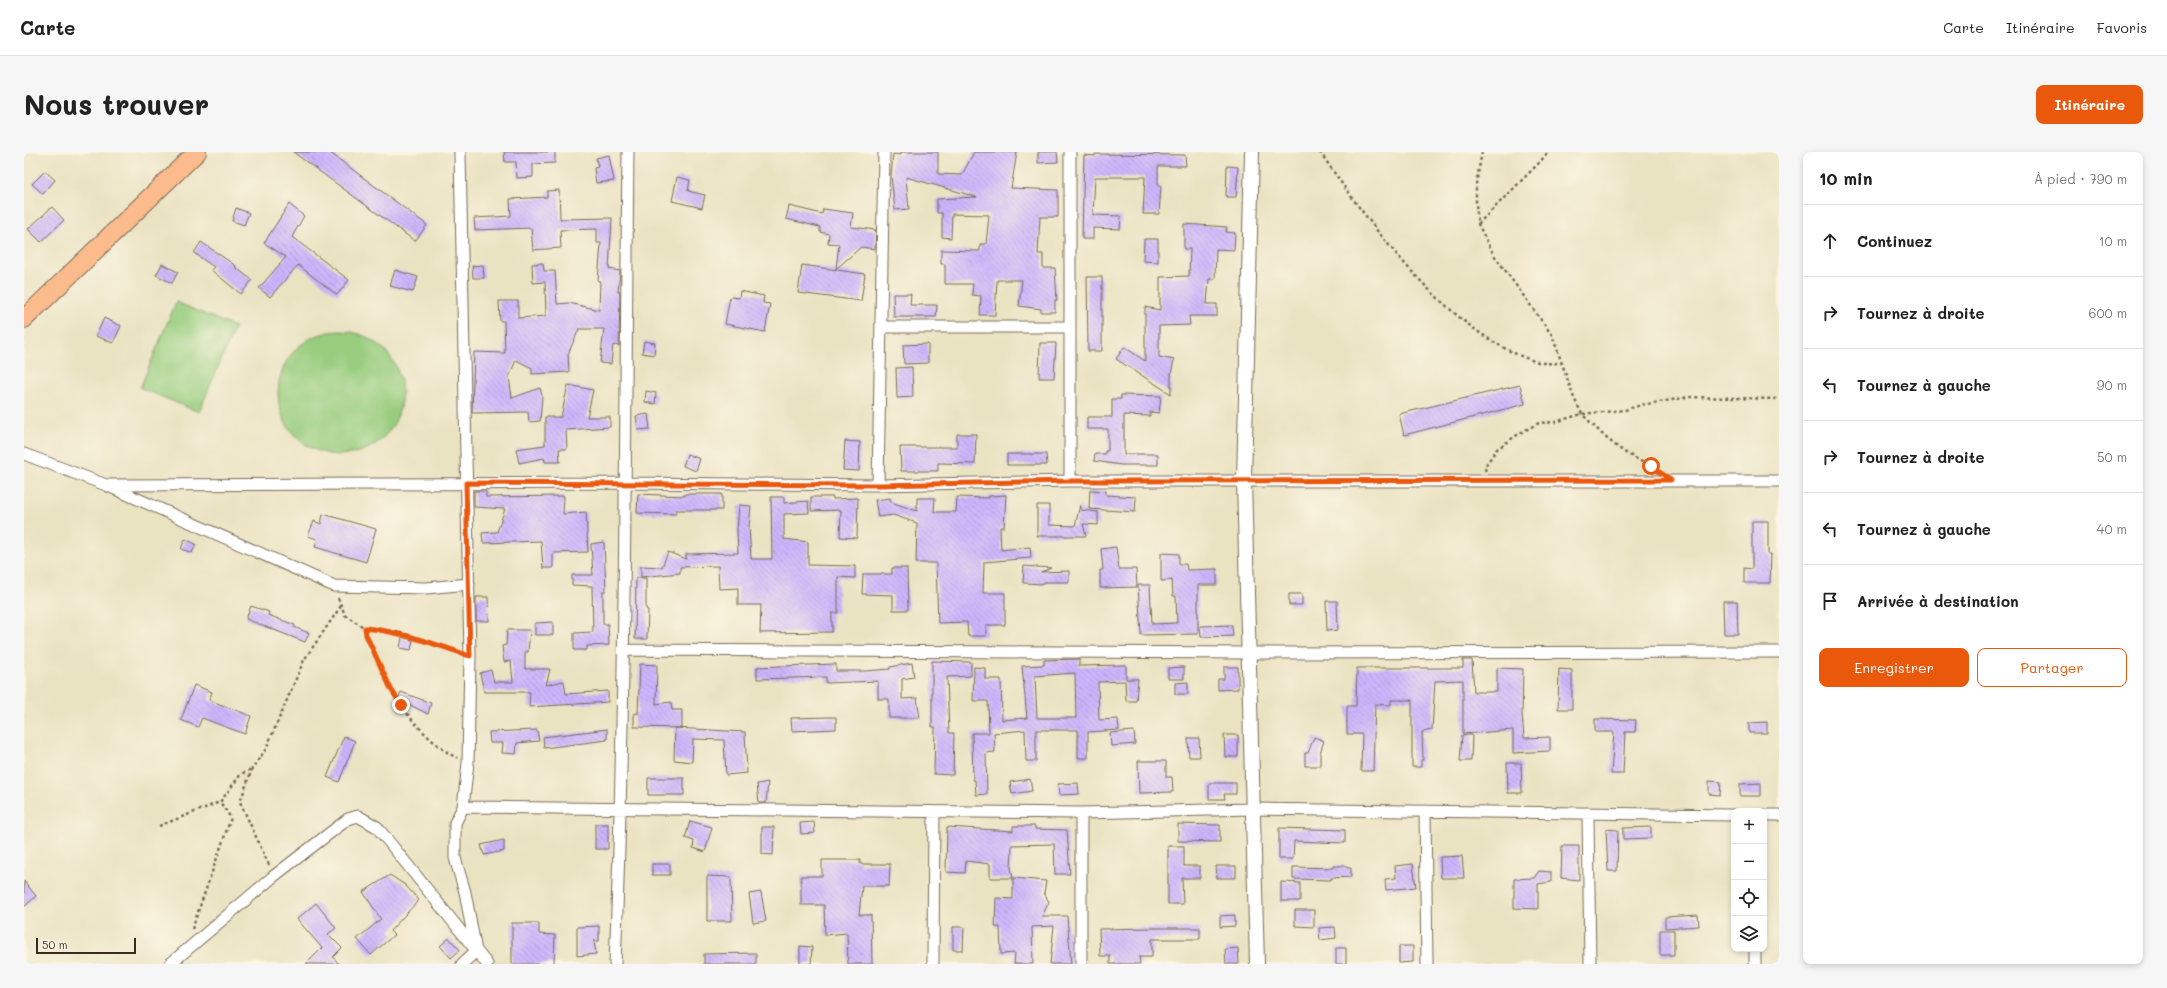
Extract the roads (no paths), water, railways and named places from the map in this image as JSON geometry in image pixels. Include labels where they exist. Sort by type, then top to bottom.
[{"type":"main road","points":[[24,320],[197,152]]},
{"type":"street","points":[[460,152],[470,656],[468,763],[463,807],[455,823],[455,858],[465,892],[476,951]]},
{"type":"street","points":[[615,964],[621,810],[624,650],[628,152]]},
{"type":"street","points":[[878,485],[884,152]]},
{"type":"street","points":[[1070,152],[1070,481]]},
{"type":"street","points":[[1252,152],[1244,481],[1250,653],[1257,964]]},
{"type":"street","points":[[881,327],[1069,327]]},
{"type":"street","points":[[24,454],[106,485],[334,586],[426,588],[468,584]]},
{"type":"street","points":[[106,485],[466,483],[878,485],[1070,481],[1671,480],[1779,482]]},
{"type":"street","points":[[624,650],[1250,653],[1779,652]]},
{"type":"street","points":[[463,807],[621,810],[1081,813],[1253,809],[1731,815]]},
{"type":"street","points":[[1425,811],[1427,964]]},
{"type":"street","points":[[933,964],[934,812]]},
{"type":"street","points":[[1081,813],[1082,964]]},
{"type":"street","points":[[1588,813],[1590,964]]},
{"type":"street","points":[[1767,815],[1779,815]]},
{"type":"street","points":[[170,964],[274,876],[348,819],[358,816],[377,827],[487,964]]},
{"type":"street","points":[[462,964],[476,951]]},
{"type":"street","points":[[1755,952],[1756,964]]}]
